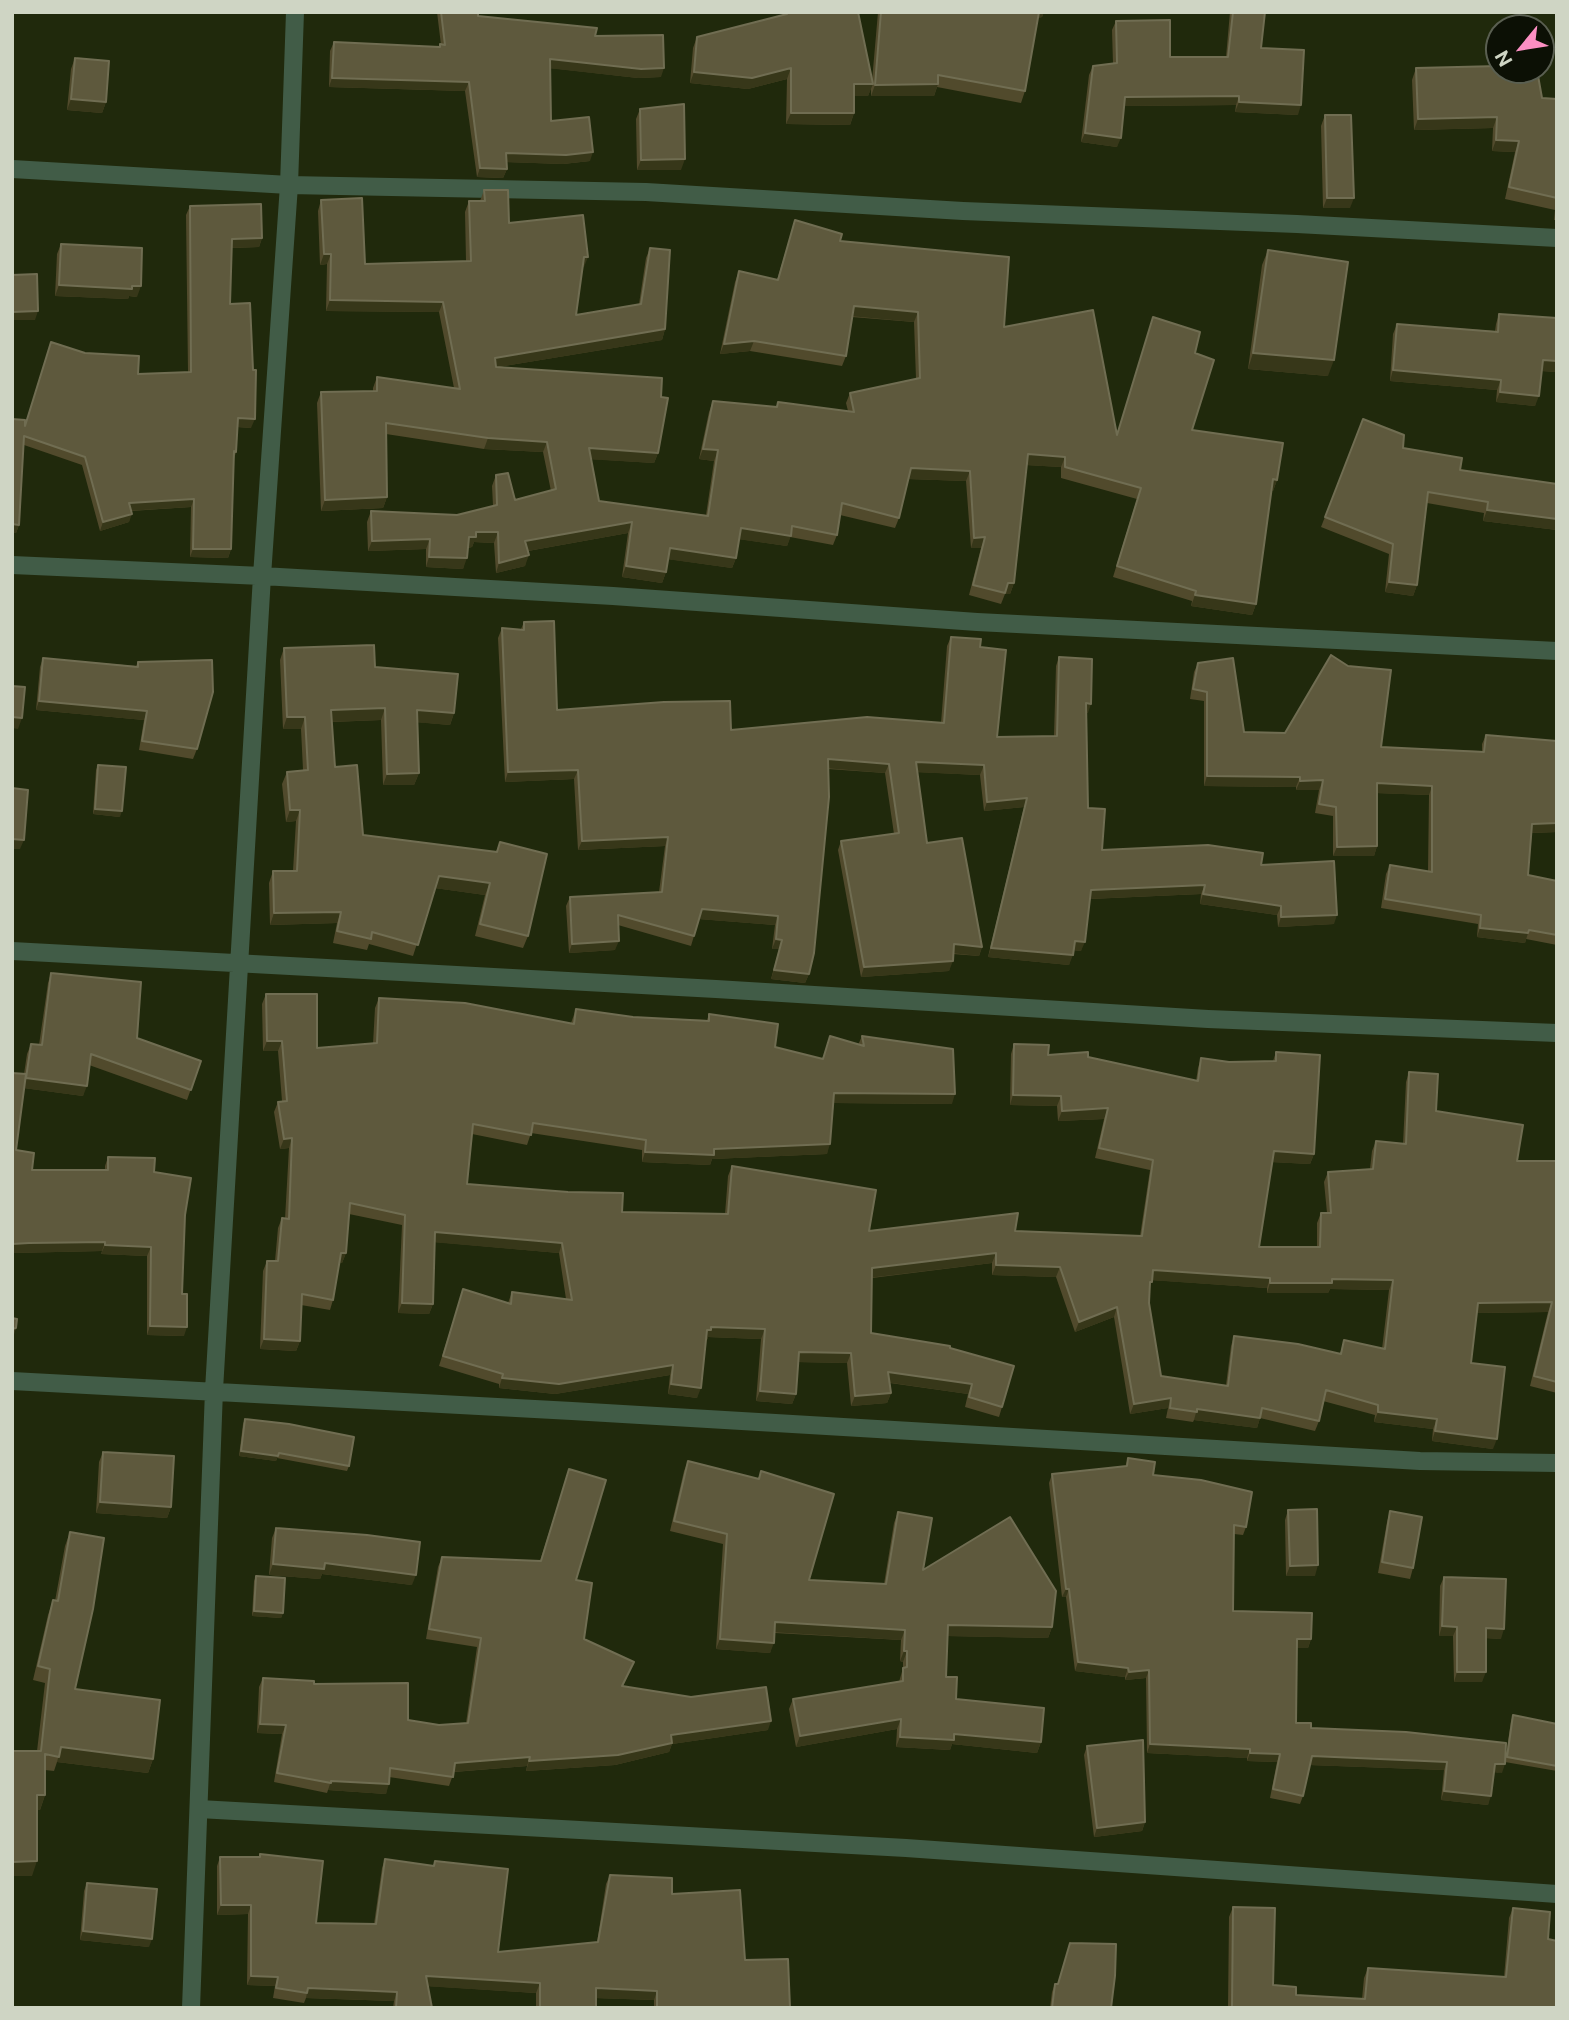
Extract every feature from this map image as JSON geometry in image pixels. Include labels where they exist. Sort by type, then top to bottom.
[{"type":"street","points":[[191,2008],[214,1390],[262,576],[289,185],[295,12]]},
{"type":"street","points":[[12,169],[289,185],[646,192],[963,211],[1297,224],[1557,238]]},
{"type":"street","points":[[12,565],[599,595],[976,622],[1557,651]]},
{"type":"street","points":[[12,951],[1208,1019],[1557,1033]]},
{"type":"street","points":[[12,1381],[214,1390],[1420,1461],[1557,1464]]},
{"type":"street","points":[[199,1809],[906,1848],[1557,1894]]},
{"type":"building","points":[[441,12],[478,12],[478,16],[597,28],[595,36],[663,35],[664,68],[641,69],[550,59],[551,121],[589,117],[593,152],[566,155],[506,153],[507,169],[480,168],[469,82],[332,78],[334,42],[440,47],[440,44],[445,45]]},
{"type":"building","points":[[787,12],[858,12],[873,84],[854,84],[854,113],[791,113],[791,68],[752,78],[694,72],[697,37]]},
{"type":"building","points":[[881,12],[1039,12],[1025,91],[938,75],[938,84],[875,85]]},
{"type":"building","points":[[1233,12],[1265,12],[1261,48],[1304,50],[1301,105],[1239,102],[1239,96],[1125,97],[1121,138],[1085,133],[1093,66],[1117,63],[1116,21],[1170,20],[1170,57],[1228,57]]},
{"type":"building","points":[[75,58],[109,61],[106,102],[71,99]]},
{"type":"building","points":[[1485,66],[1485,84],[1540,84],[1542,98],[1557,99],[1557,198],[1509,187],[1519,141],[1496,140],[1497,117],[1418,119],[1416,68]]},
{"type":"building","points":[[684,104],[685,159],[641,160],[640,109]]},
{"type":"building","points":[[1325,115],[1351,115],[1354,198],[1327,198]]},
{"type":"building","points":[[484,190],[508,190],[509,223],[583,215],[588,257],[584,257],[576,315],[641,304],[650,248],[670,250],[665,329],[495,358],[496,367],[662,378],[661,397],[668,398],[658,453],[589,448],[599,501],[708,516],[718,450],[703,449],[713,401],[777,407],[778,402],[854,412],[850,393],[920,378],[918,312],[854,306],[846,356],[754,341],[724,344],[739,271],[778,280],[795,220],[842,234],[840,241],[1009,257],[1004,327],[1093,310],[1117,435],[1153,317],[1200,332],[1195,353],[1214,360],[1192,430],[1283,443],[1277,480],[1273,479],[1256,604],[1195,595],[1196,591],[1117,566],[1141,488],[1065,467],[1065,457],[1028,454],[1014,583],[1008,583],[1005,593],[973,585],[985,537],[974,538],[970,471],[911,468],[899,518],[842,503],[837,535],[792,526],[791,536],[741,528],[736,558],[670,548],[666,572],[626,566],[632,522],[525,541],[529,555],[499,563],[498,532],[476,532],[476,537],[469,537],[467,558],[429,557],[430,539],[372,541],[371,511],[457,515],[497,505],[496,475],[508,473],[515,500],[556,489],[547,442],[488,438],[386,423],[387,497],[325,500],[321,392],[377,391],[377,377],[460,389],[443,302],[330,300],[331,254],[324,254],[321,200],[362,198],[365,264],[471,261],[469,201],[485,201]]},
{"type":"building","points":[[261,204],[262,238],[232,239],[230,304],[250,303],[253,370],[256,370],[255,419],[238,418],[236,452],[234,451],[231,549],[193,549],[194,499],[129,503],[132,514],[103,522],[85,457],[24,436],[19,525],[12,524],[12,419],[25,420],[25,426],[51,342],[85,353],[139,356],[138,374],[191,372],[190,206]]},
{"type":"building","points":[[61,244],[142,248],[141,286],[132,286],[132,289],[59,285]]},
{"type":"building","points":[[1268,250],[1348,262],[1334,360],[1253,353]]},
{"type":"building","points":[[37,274],[38,311],[12,312],[12,275]]},
{"type":"building","points":[[1499,314],[1557,318],[1557,361],[1543,360],[1539,396],[1500,392],[1501,380],[1393,370],[1397,324],[1498,332]]},
{"type":"building","points":[[1363,419],[1404,435],[1403,448],[1462,458],[1460,470],[1557,484],[1557,519],[1487,510],[1488,502],[1428,492],[1417,585],[1389,582],[1393,544],[1325,517]]},
{"type":"building","points":[[554,621],[557,710],[664,702],[730,701],[731,730],[867,717],[944,723],[951,637],[981,639],[980,647],[1006,650],[997,737],[1057,736],[1059,657],[1092,659],[1091,704],[1086,703],[1088,808],[1105,809],[1102,850],[1208,845],[1263,853],[1261,865],[1334,861],[1337,915],[1281,917],[1281,906],[1203,894],[1205,885],[1091,890],[1085,942],[1075,941],[1073,955],[991,948],[1027,798],[987,802],[984,765],[916,762],[927,843],[962,838],[982,947],[954,944],[953,961],[864,967],[841,841],[899,833],[889,764],[828,759],[829,797],[814,953],[809,974],[774,970],[782,940],[776,939],[778,916],[702,909],[694,936],[618,915],[619,941],[572,944],[570,897],[662,892],[668,837],[582,841],[578,770],[508,772],[502,628],[524,630],[524,622]]},
{"type":"building","points":[[374,645],[375,667],[458,674],[454,713],[417,710],[419,773],[387,774],[385,708],[331,710],[335,767],[357,765],[363,835],[497,852],[500,842],[547,854],[528,936],[480,924],[490,883],[439,876],[418,945],[372,932],[371,939],[337,931],[341,912],[274,913],[273,871],[297,871],[300,810],[290,810],[287,772],[308,770],[305,717],[287,717],[284,648]]},
{"type":"building","points":[[1331,655],[1348,666],[1391,670],[1381,747],[1484,752],[1486,735],[1557,741],[1557,823],[1532,824],[1528,875],[1557,881],[1557,935],[1529,930],[1528,933],[1480,928],[1481,915],[1385,899],[1390,865],[1432,872],[1432,786],[1377,783],[1377,846],[1337,847],[1336,807],[1319,804],[1323,780],[1300,781],[1300,777],[1207,776],[1207,692],[1193,689],[1198,663],[1233,658],[1244,732],[1285,733]]},
{"type":"building","points":[[43,658],[138,667],[138,662],[212,660],[213,692],[197,749],[142,741],[147,711],[39,701]]},
{"type":"building","points":[[12,686],[25,687],[22,718],[12,717]]},
{"type":"building","points":[[98,765],[126,767],[122,811],[95,809]]},
{"type":"building","points":[[12,788],[28,790],[24,840],[12,839]]},
{"type":"building","points":[[51,973],[141,982],[137,1038],[201,1061],[191,1090],[91,1054],[87,1086],[26,1078],[31,1044],[42,1045]]},
{"type":"building","points":[[266,994],[317,994],[317,1048],[377,1043],[379,998],[465,1003],[574,1024],[576,1009],[633,1017],[709,1021],[709,1014],[778,1024],[775,1047],[823,1059],[830,1036],[864,1046],[862,1036],[953,1049],[955,1094],[834,1093],[830,1144],[714,1149],[714,1155],[645,1152],[646,1140],[533,1123],[531,1135],[473,1124],[467,1184],[568,1192],[623,1193],[622,1212],[728,1214],[732,1166],[876,1190],[869,1231],[1018,1213],[1015,1231],[1142,1236],[1153,1160],[1099,1148],[1108,1108],[1062,1111],[1061,1096],[1013,1095],[1014,1044],[1049,1045],[1048,1055],[1088,1052],[1088,1057],[1198,1081],[1201,1058],[1229,1062],[1276,1061],[1276,1052],[1320,1055],[1314,1154],[1274,1151],[1259,1247],[1320,1247],[1321,1213],[1331,1213],[1328,1172],[1373,1169],[1376,1141],[1406,1144],[1409,1072],[1438,1074],[1436,1111],[1523,1125],[1517,1161],[1557,1161],[1557,1382],[1534,1376],[1552,1302],[1478,1303],[1471,1363],[1505,1367],[1497,1439],[1435,1431],[1437,1419],[1378,1412],[1378,1405],[1326,1390],[1319,1421],[1262,1408],[1260,1418],[1170,1408],[1171,1398],[1134,1404],[1117,1307],[1079,1322],[1060,1267],[996,1265],[996,1253],[872,1268],[871,1333],[950,1346],[1014,1366],[1002,1407],[969,1397],[972,1384],[888,1372],[891,1393],[855,1396],[851,1353],[799,1352],[796,1394],[760,1391],[765,1329],[711,1327],[711,1330],[707,1330],[701,1388],[671,1384],[673,1365],[559,1384],[502,1378],[503,1374],[443,1356],[463,1289],[511,1304],[512,1292],[572,1300],[562,1243],[435,1232],[433,1304],[402,1303],[405,1215],[350,1203],[346,1253],[341,1253],[333,1300],[302,1294],[300,1341],[264,1339],[267,1261],[278,1261],[282,1218],[289,1219],[292,1138],[284,1139],[278,1102],[287,1101],[282,1041],[267,1041]],"holes":[[[1153,1270],[1270,1278],[1270,1283],[1332,1283],[1332,1279],[1393,1280],[1385,1349],[1344,1340],[1341,1354],[1298,1344],[1234,1336],[1228,1386],[1161,1376],[1149,1303]]]},
{"type":"building","points":[[12,1073],[26,1074],[16,1150],[34,1153],[32,1170],[108,1170],[108,1157],[155,1158],[154,1172],[191,1178],[185,1215],[182,1294],[187,1294],[187,1327],[150,1326],[151,1247],[105,1245],[105,1242],[12,1244]]},
{"type":"building","points":[[12,1318],[17,1319],[16,1328],[12,1329]]},
{"type":"building","points":[[245,1419],[289,1424],[354,1437],[349,1466],[279,1453],[278,1456],[241,1451]]},
{"type":"building","points":[[103,1452],[174,1456],[171,1507],[100,1502]]},
{"type":"building","points":[[1128,1458],[1155,1462],[1153,1475],[1201,1480],[1252,1492],[1246,1527],[1234,1525],[1233,1611],[1312,1613],[1311,1639],[1297,1639],[1296,1723],[1311,1723],[1311,1728],[1406,1732],[1506,1743],[1505,1764],[1495,1764],[1491,1796],[1444,1791],[1447,1762],[1312,1756],[1303,1796],[1273,1789],[1280,1754],[1250,1753],[1250,1749],[1150,1744],[1149,1670],[1129,1672],[1128,1668],[1078,1662],[1052,1474],[1127,1466]]},
{"type":"building","points":[[688,1461],[759,1479],[761,1471],[834,1494],[809,1580],[886,1584],[898,1512],[932,1518],[923,1570],[1010,1517],[1056,1591],[1052,1627],[948,1625],[946,1677],[957,1677],[956,1699],[1044,1708],[1041,1742],[954,1734],[954,1740],[900,1737],[901,1719],[800,1736],[793,1699],[903,1681],[903,1668],[907,1667],[907,1651],[904,1651],[905,1630],[775,1622],[774,1643],[720,1639],[727,1534],[674,1521]]},
{"type":"building","points":[[569,1469],[606,1480],[576,1580],[592,1583],[584,1639],[634,1662],[622,1686],[691,1697],[766,1687],[771,1721],[671,1735],[672,1743],[618,1755],[529,1761],[530,1757],[455,1763],[453,1777],[390,1768],[389,1784],[331,1783],[277,1773],[286,1725],[260,1724],[263,1678],[314,1681],[314,1684],[408,1683],[408,1720],[439,1725],[468,1723],[481,1638],[429,1629],[442,1557],[541,1561]]},
{"type":"building","points":[[1317,1509],[1318,1565],[1290,1566],[1288,1510]]},
{"type":"building","points":[[1390,1511],[1422,1517],[1413,1568],[1382,1562]]},
{"type":"building","points":[[276,1528],[420,1542],[416,1575],[325,1563],[324,1569],[273,1564]]},
{"type":"building","points":[[70,1532],[104,1538],[93,1609],[75,1689],[160,1700],[153,1759],[61,1747],[59,1757],[45,1754],[45,1795],[37,1795],[37,1861],[12,1862],[12,1751],[41,1751],[50,1669],[38,1666],[53,1600],[58,1601]]},
{"type":"building","points":[[256,1576],[285,1578],[283,1613],[254,1611]]},
{"type":"building","points":[[1444,1577],[1506,1579],[1504,1629],[1486,1628],[1486,1672],[1457,1672],[1457,1627],[1442,1626]]},
{"type":"building","points":[[1513,1715],[1557,1724],[1557,1766],[1507,1757]]},
{"type":"building","points":[[1143,1740],[1145,1822],[1097,1828],[1087,1746]]},
{"type":"building","points":[[260,1854],[323,1861],[316,1923],[376,1924],[385,1859],[434,1866],[435,1861],[508,1869],[498,1952],[598,1942],[610,1875],[672,1878],[672,1894],[740,1890],[745,1960],[788,1959],[790,2008],[657,2008],[657,1991],[596,1988],[596,2008],[540,2008],[540,1983],[426,1976],[432,2008],[396,2008],[397,1992],[308,1988],[307,1993],[276,1988],[278,1977],[251,1976],[251,1905],[221,1905],[220,1857],[260,1857]]},
{"type":"building","points":[[87,1883],[157,1889],[152,1939],[83,1931]]},
{"type":"building","points":[[1233,1907],[1275,1908],[1273,1985],[1296,1987],[1296,1995],[1365,1999],[1368,1968],[1506,1977],[1513,1908],[1550,1912],[1548,1939],[1557,1941],[1557,2008],[1232,2008]]},
{"type":"building","points":[[1070,1943],[1116,1944],[1111,2008],[1052,2008],[1055,1984],[1058,1984]]}]
